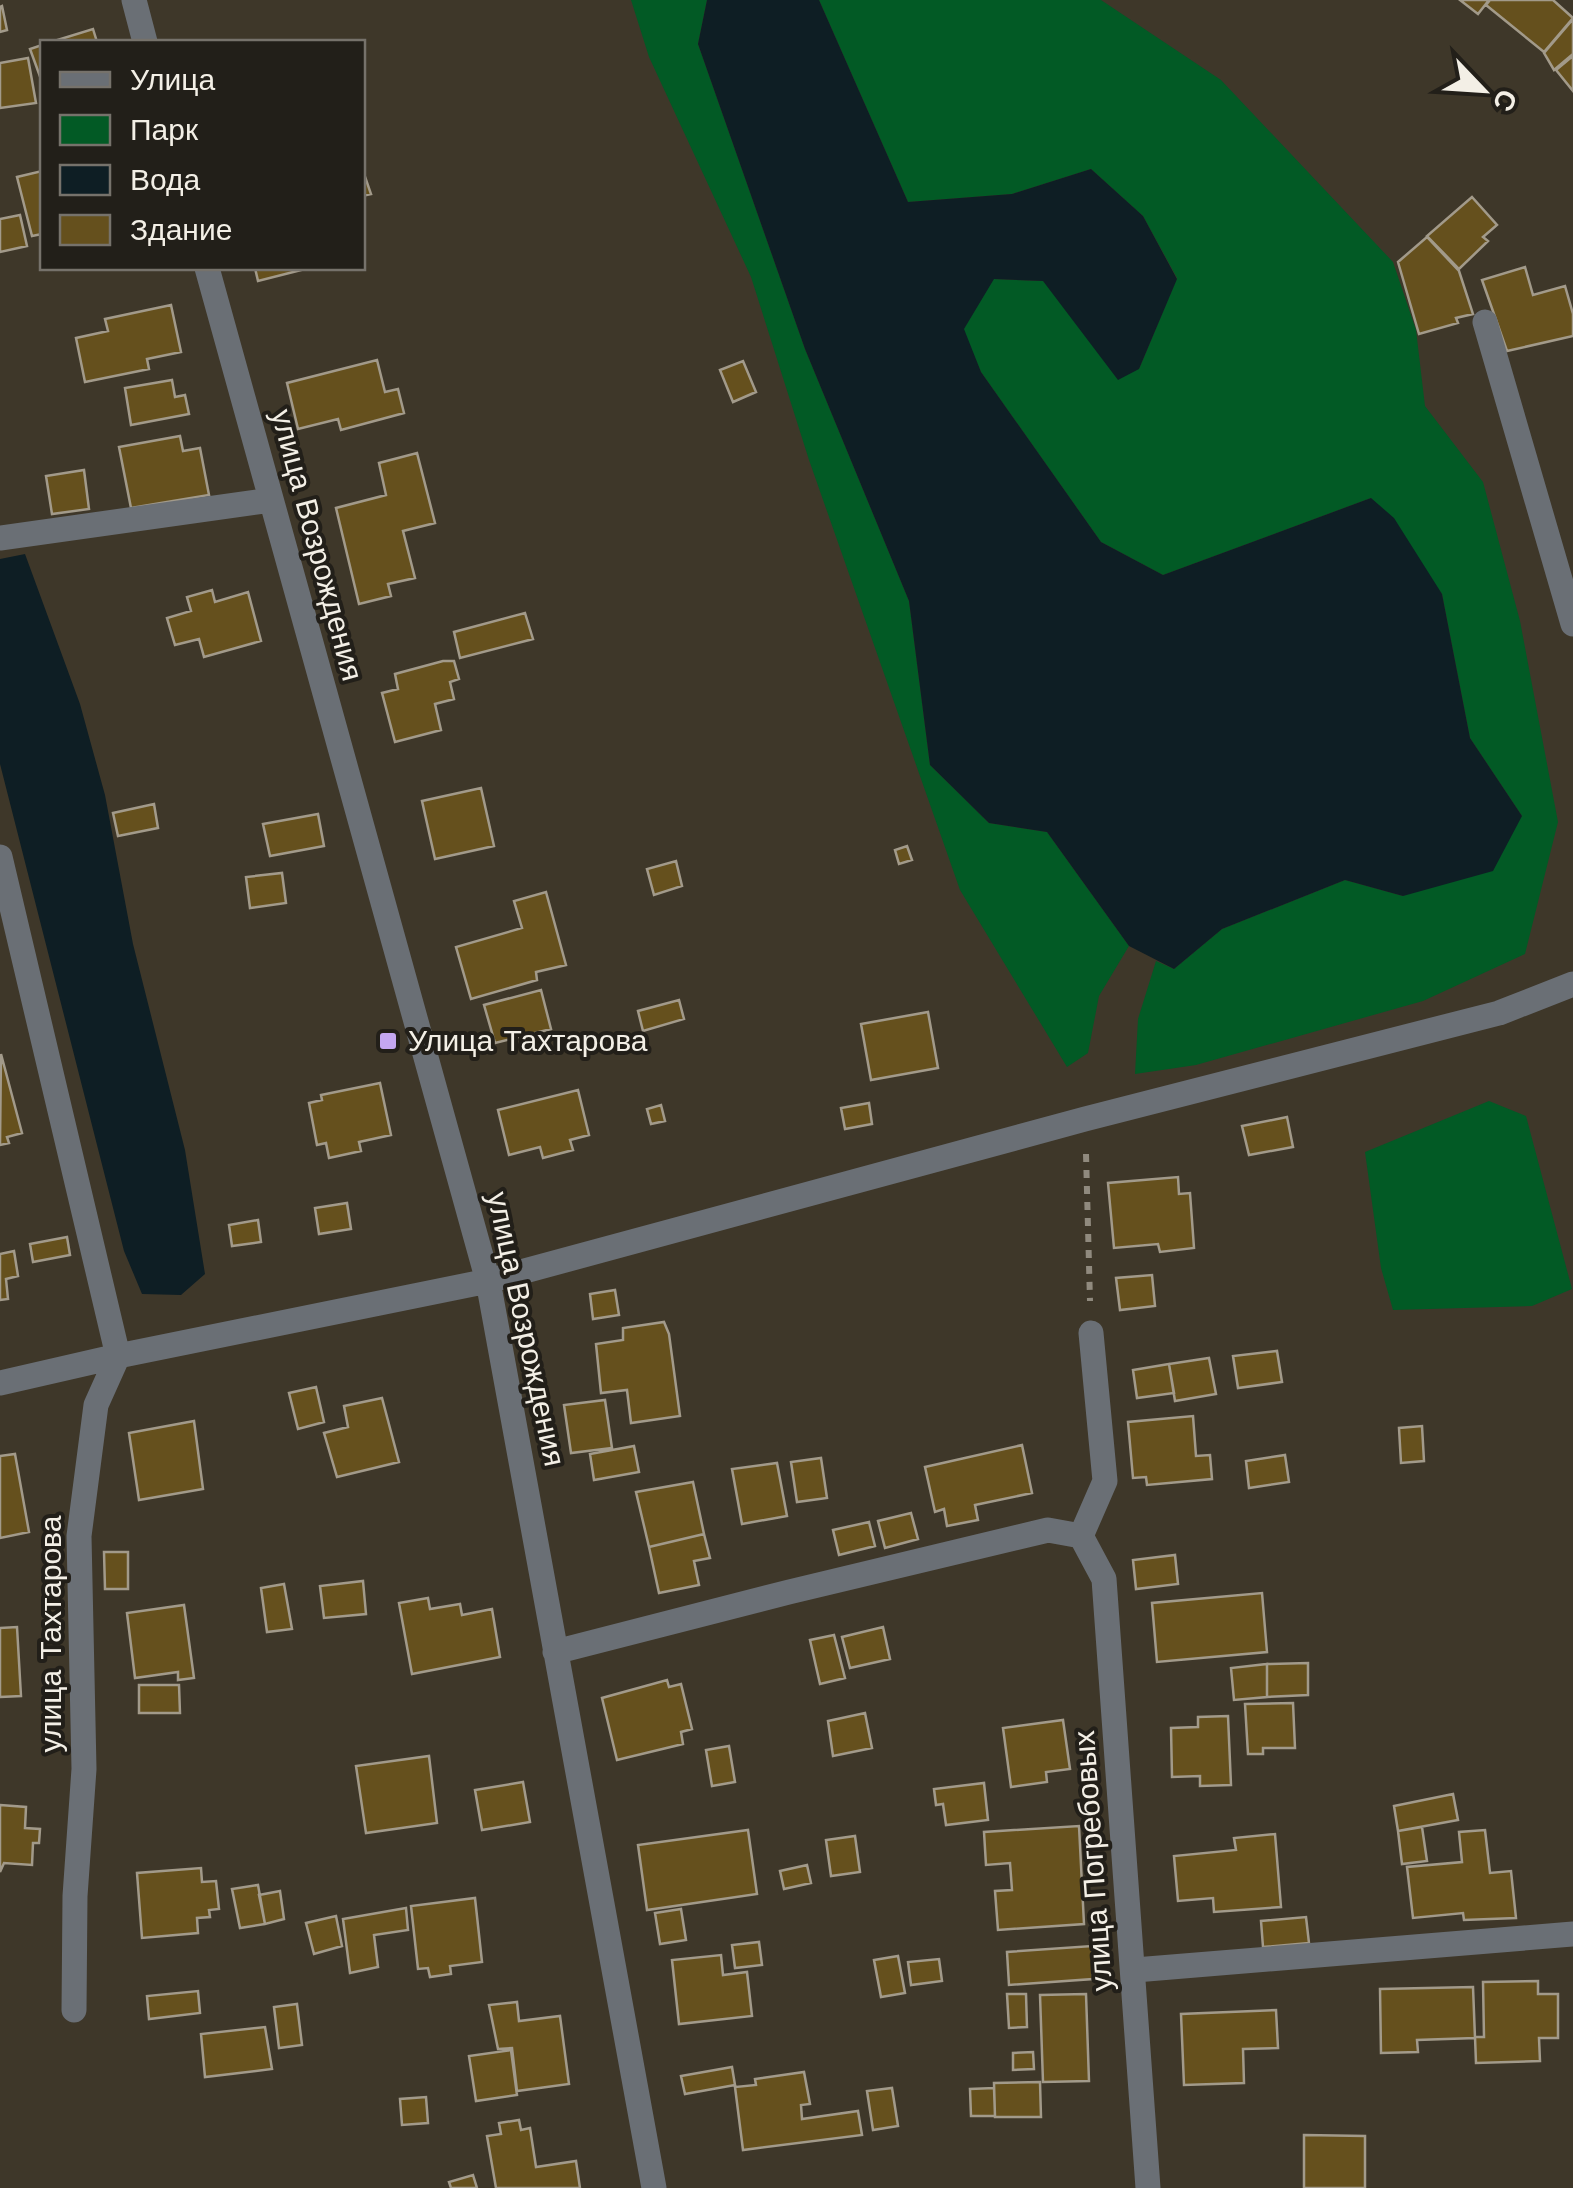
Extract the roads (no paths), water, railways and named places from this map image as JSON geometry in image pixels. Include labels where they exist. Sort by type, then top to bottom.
[{"type":"street","points":[[134,0],[145,40]]},
{"type":"street","name":"улица Возрождения","points":[[208,270],[488,1281],[654,2188]]},
{"type":"street","points":[[1486,322],[1573,624]]},
{"type":"street","points":[[0,538],[271,500]]},
{"type":"street","points":[[0,857],[118,1356]]},
{"type":"street","points":[[0,1384],[118,1356],[488,1281],[1086,1119],[1499,1013],[1573,984]]},
{"type":"street","points":[[556,1652],[1048,1530],[1081,1536],[1105,1481],[1091,1332]]},
{"type":"street","name":"улица Тахтарова","points":[[74,2010],[75,1896],[84,1770],[79,1536],[96,1405],[118,1356]]},
{"type":"street","name":"улица Погребовых","points":[[1081,1536],[1104,1578],[1148,2188]]},
{"type":"street","points":[[1135,1970],[1573,1934]]},
{"type":"water","points":[[707,0],[819,0],[908,202],[1012,194],[1091,169],[1143,216],[1177,279],[1139,369],[1118,380],[1043,281],[994,279],[964,329],[981,372],[1101,542],[1163,575],[1371,498],[1394,518],[1442,594],[1470,738],[1522,816],[1493,871],[1403,896],[1345,880],[1222,929],[1174,969],[1129,946],[1047,832],[989,823],[930,765],[909,601],[805,349],[698,44]]},
{"type":"water","points":[[25,554],[80,704],[105,795],[133,944],[185,1150],[205,1274],[181,1295],[142,1294],[124,1251],[0,764],[0,559]]},
{"type":"place","name":"Улица Тахтарова","points":[[388,1041]]}]
